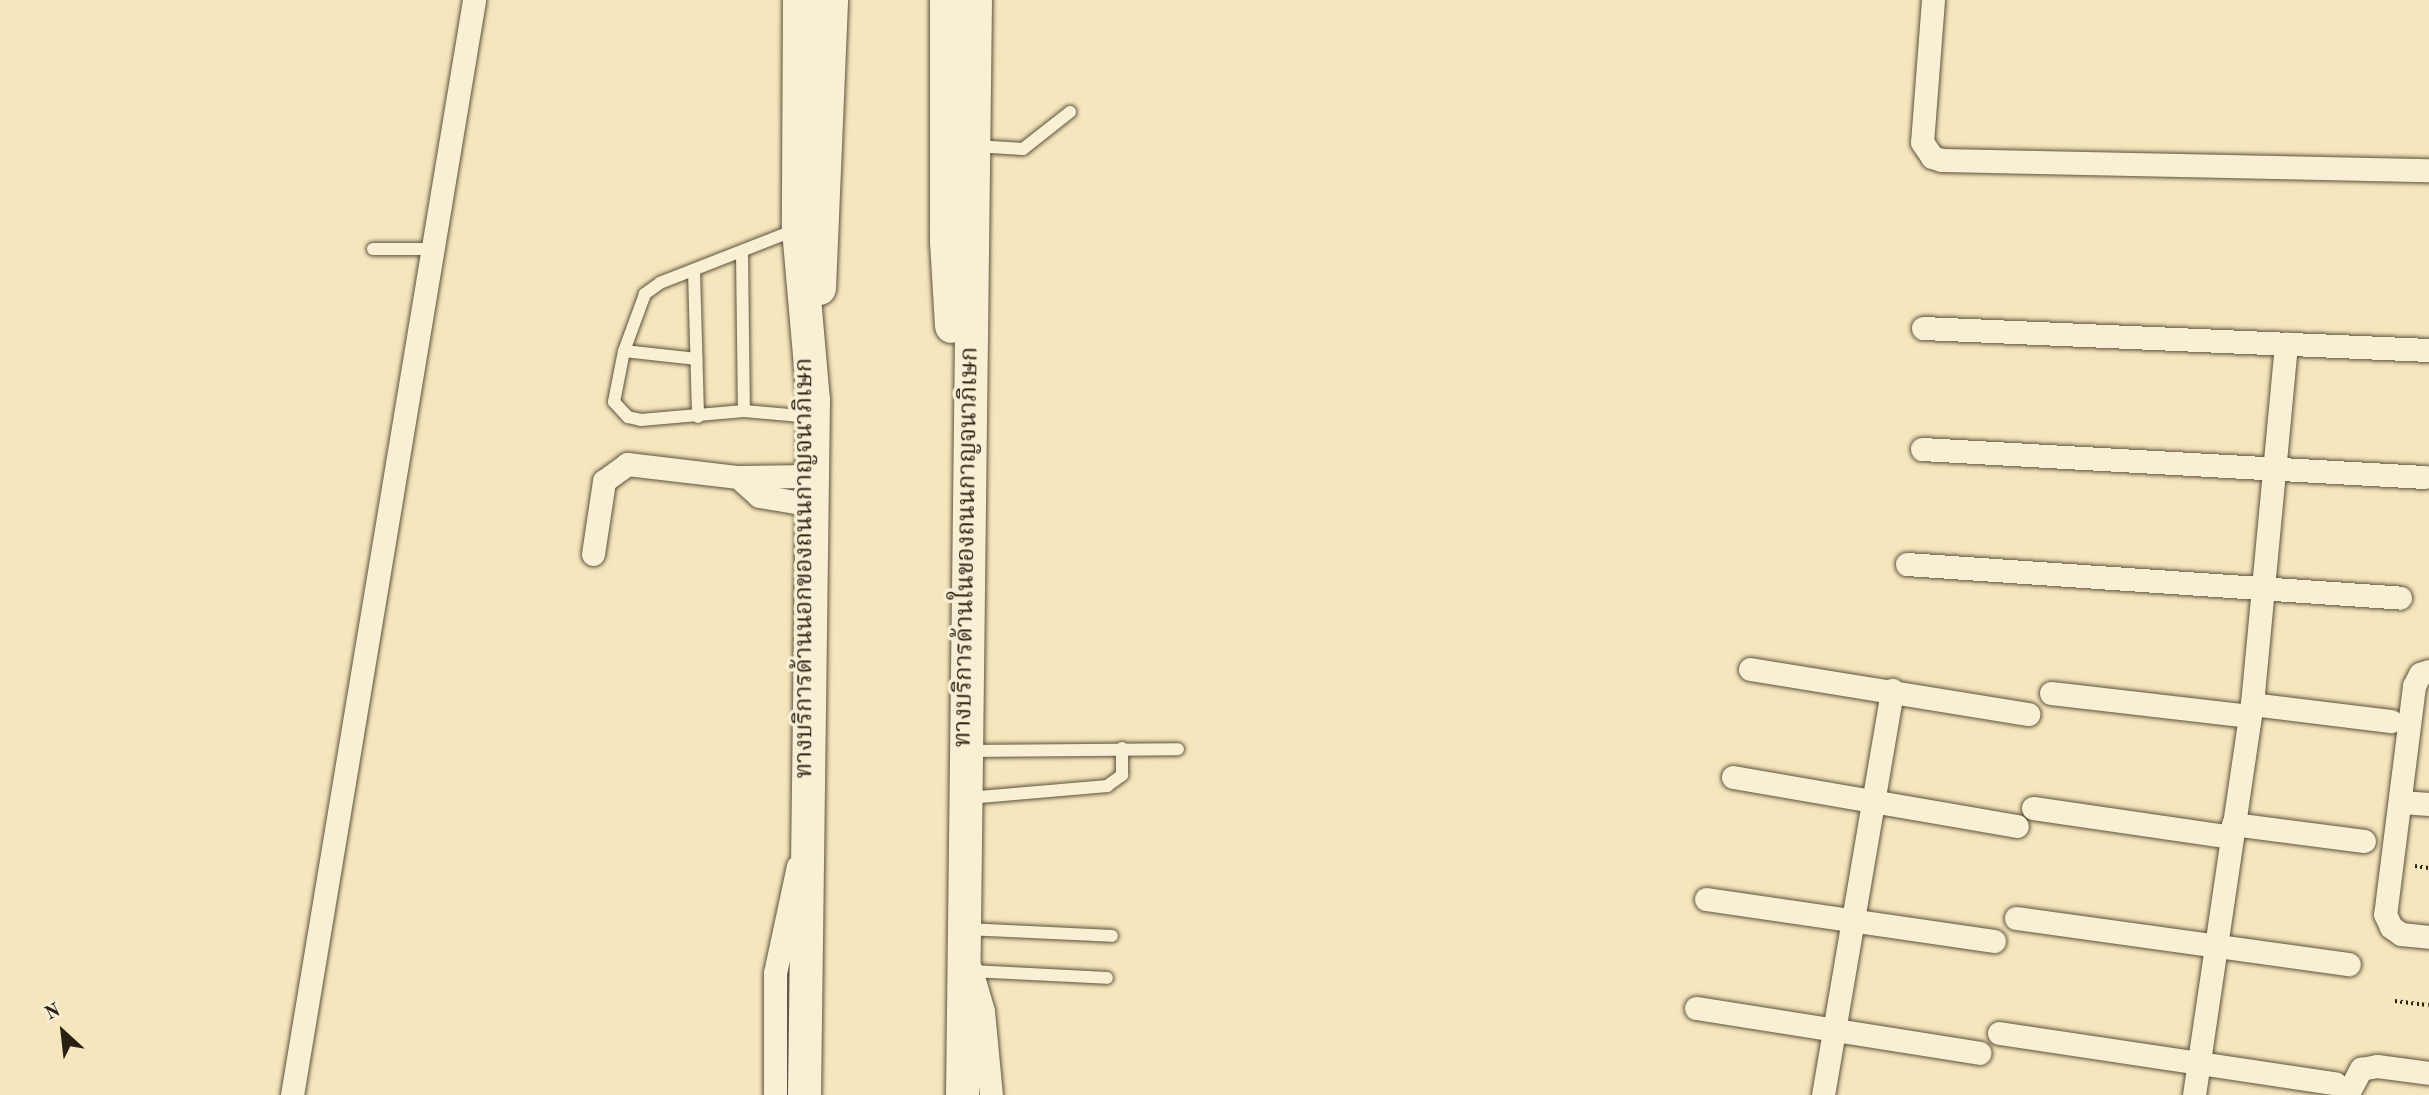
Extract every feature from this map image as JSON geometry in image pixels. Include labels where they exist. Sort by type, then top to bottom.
[{"type":"main road","name":"ทางบริการด้านนอกของถนนกาญจนาภิเษก","points":[[799,0],[797,229],[812,408],[804,845],[804,1095]]},
{"type":"main road","points":[[812,408],[831,0]]},
{"type":"main road","points":[[946,0],[946,241],[951,326],[969,438]]},
{"type":"main road","name":"ทางบริการด้านในของถนนกาญจนาภิเษก","points":[[962,1095],[975,0]]},
{"type":"street","points":[[292,1095],[474,0]]},
{"type":"street","points":[[1933,0],[1922,142],[1932,157],[1942,160],[2429,170]]},
{"type":"street","points":[[1923,328],[2429,350]]},
{"type":"street","points":[[2194,1095],[2265,589],[2286,344]]},
{"type":"street","points":[[1922,449],[2424,477]]},
{"type":"street","points":[[593,554],[599,497],[604,481],[615,470],[643,463],[738,477],[759,496],[809,490]]},
{"type":"street","points":[[1907,564],[2400,598]]},
{"type":"street","points":[[1750,669],[2028,714]]},
{"type":"street","points":[[2429,671],[2420,674],[2414,686],[2385,914],[2391,927],[2401,934],[2429,937]]},
{"type":"street","points":[[1823,1095],[1892,690]]},
{"type":"street","points":[[2051,692],[2391,721]]},
{"type":"street","points":[[1733,777],[1872,805],[2017,826]]},
{"type":"street","points":[[2401,802],[2429,804]]},
{"type":"street","points":[[2033,808],[2364,841]]},
{"type":"street","points":[[775,1095],[775,973],[804,845]]},
{"type":"street","points":[[1706,899],[1994,941]]},
{"type":"street","points":[[2016,918],[2349,964]]},
{"type":"street","points":[[965,946],[986,1031],[991,1095]]},
{"type":"street","points":[[1696,1008],[1835,1027],[1979,1053]]},
{"type":"street","points":[[1999,1033],[2341,1089],[2361,1069],[2376,1066],[2429,1073]]},
{"type":"lane","points":[[974,146],[1023,149],[1070,112]]},
{"type":"lane","points":[[797,229],[742,253],[660,283],[645,294],[613,391],[618,410],[641,420],[812,408]]},
{"type":"lane","points":[[373,249],[434,249]]},
{"type":"lane","points":[[742,253],[744,411]]},
{"type":"lane","points":[[694,271],[698,417]]},
{"type":"lane","points":[[624,351],[697,359]]},
{"type":"lane","points":[[964,798],[1107,786],[1122,775],[1122,748]]},
{"type":"lane","points":[[965,751],[1178,749]]},
{"type":"lane","points":[[965,946],[1112,936]]},
{"type":"lane","points":[[965,946],[1107,978]]},
{"type":"path","points":[[2415,866],[2429,868]]},
{"type":"path","points":[[2395,1001],[2429,1005]]}]
